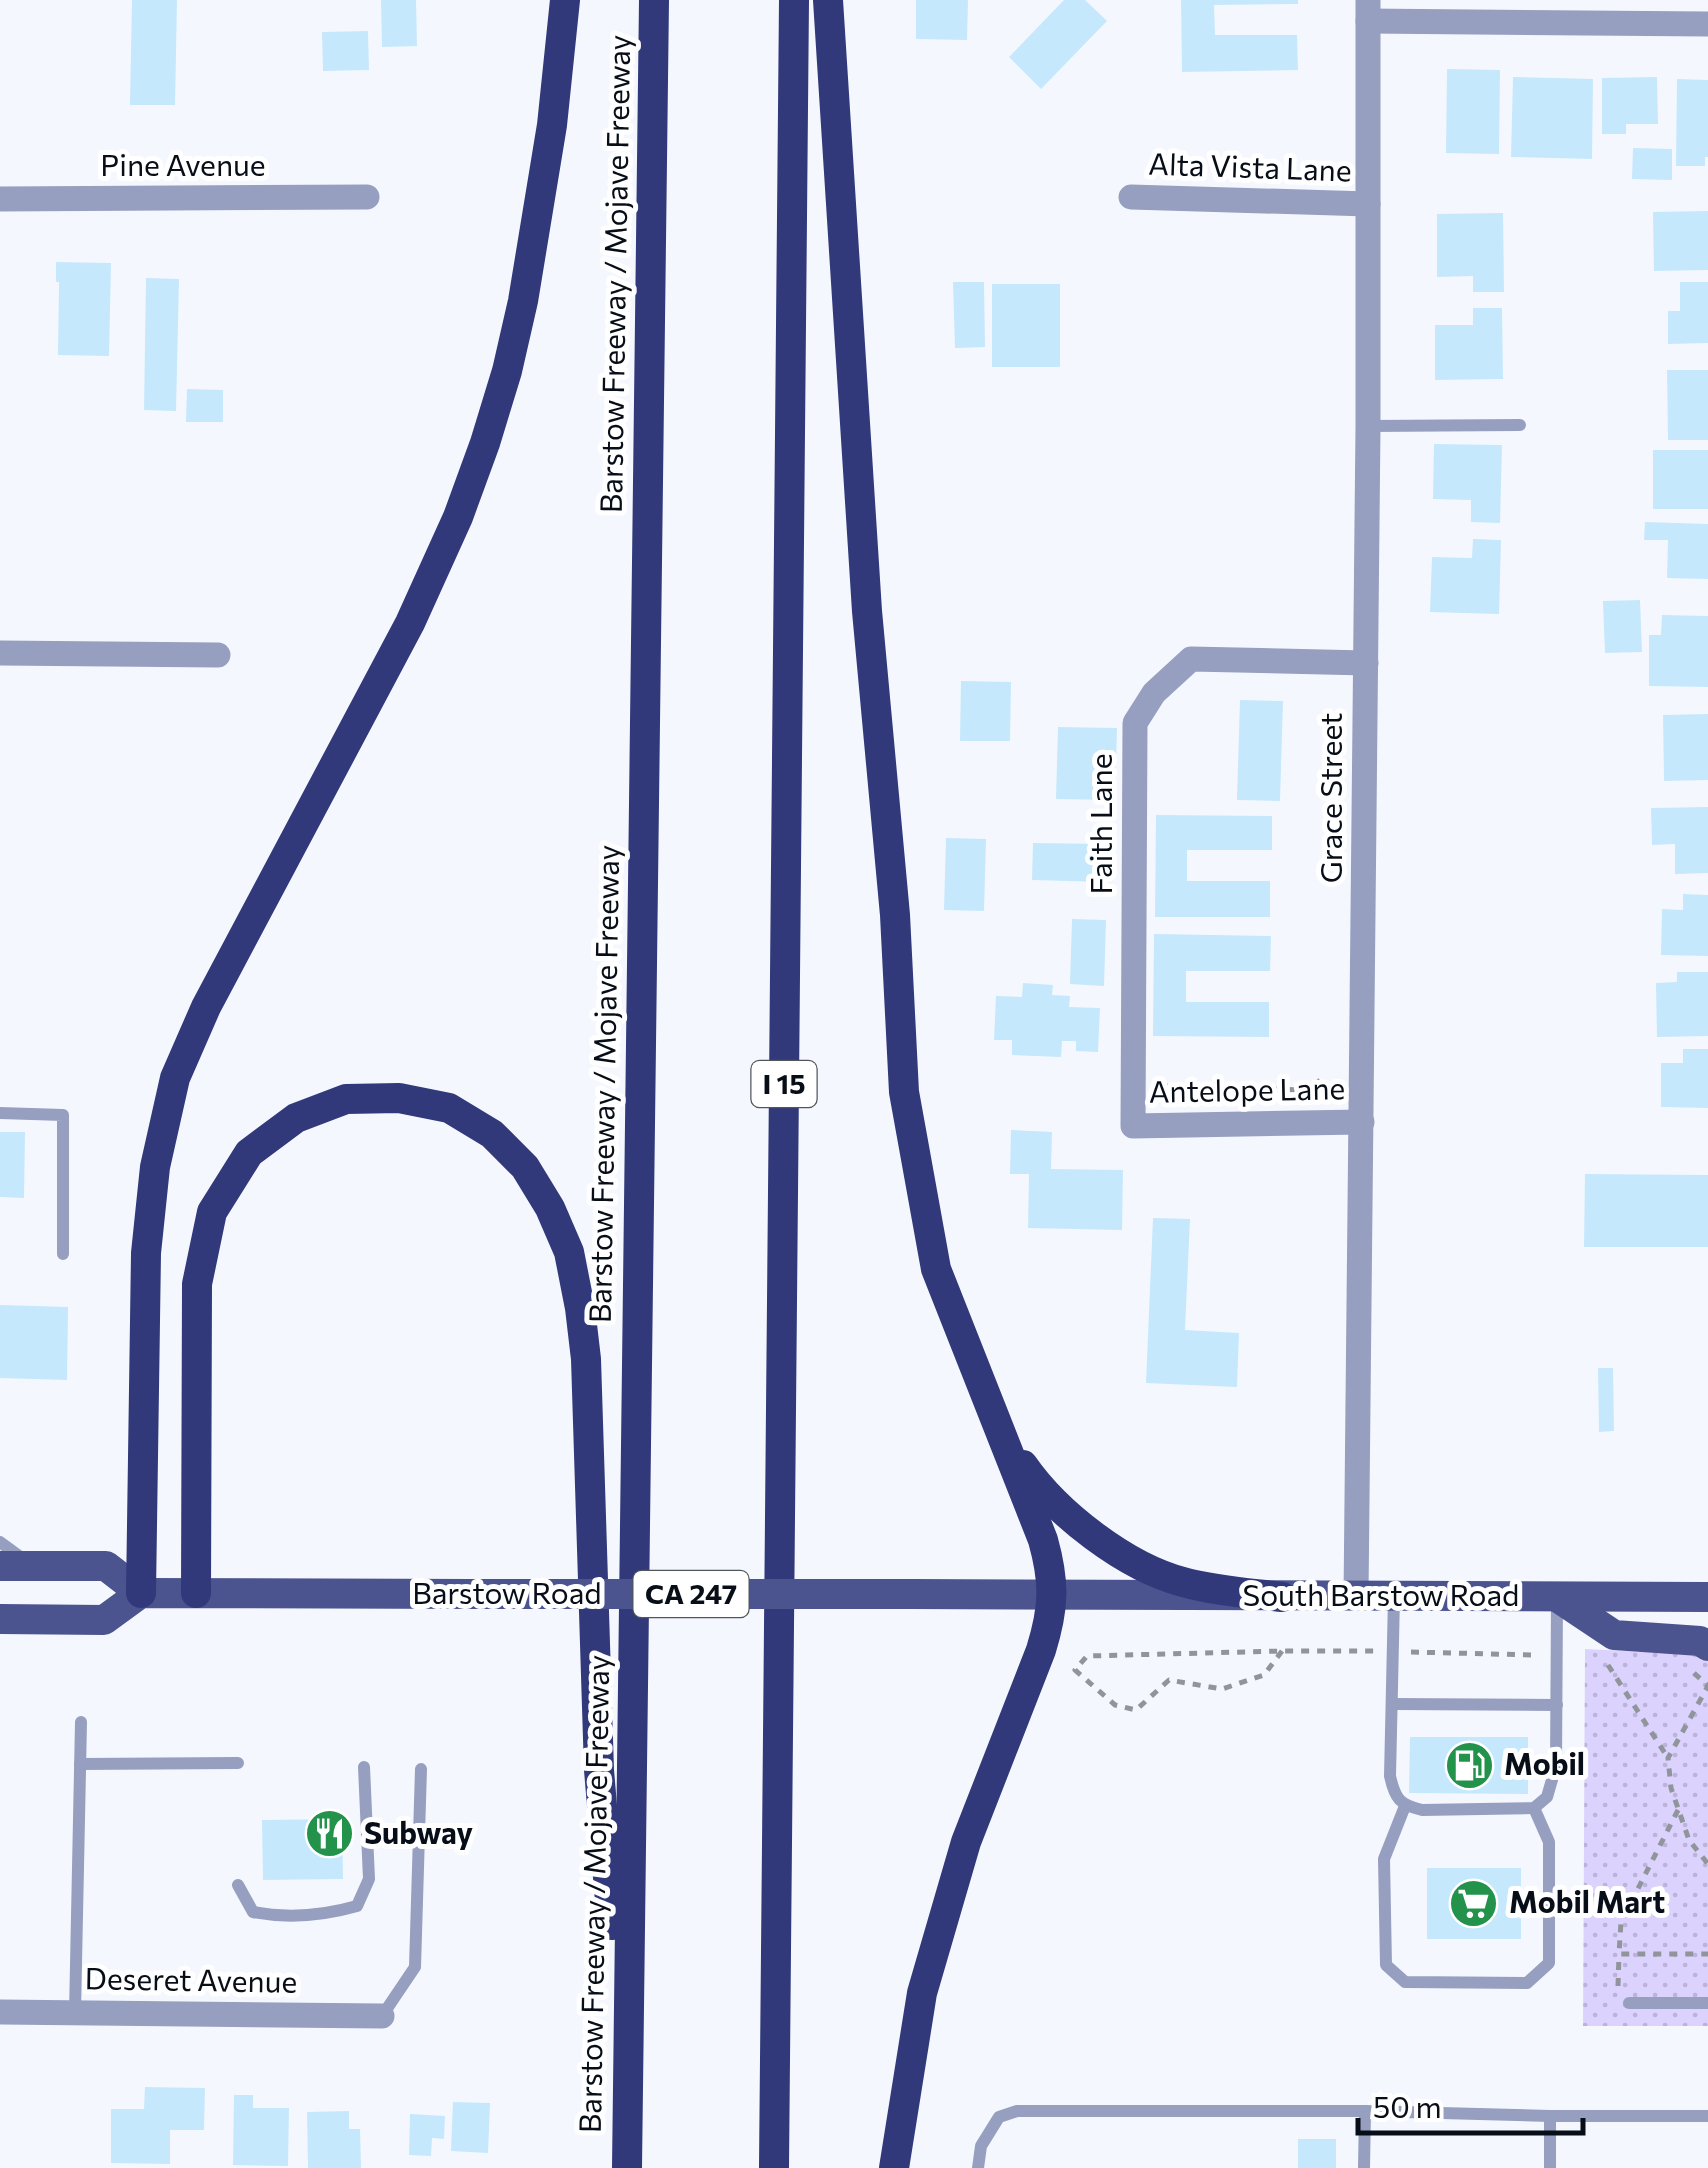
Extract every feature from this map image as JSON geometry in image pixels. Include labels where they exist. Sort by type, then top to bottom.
[{"type":"highway","points":[[141,1593],[146,1253],[155,1167],[175,1078],[206,1007],[410,623],[458,517],[485,443],[523,301],[552,125],[565,0]]},
{"type":"highway","name":"Barstow Freeway / Mojave Freeway","points":[[627,2168],[654,0]]},
{"type":"highway","name":"I 15","points":[[774,2168],[794,0]]},
{"type":"highway","points":[[828,0],[867,611],[895,916],[904,1092],[936,1268],[1043,1540],[1054,1595],[1041,1650],[966,1842],[922,1993],[894,2168]]},
{"type":"highway","points":[[196,1593],[197,1284],[212,1212],[250,1152],[296,1118],[346,1099],[399,1098],[449,1108],[492,1134],[525,1168],[550,1208],[569,1252],[580,1308],[586,1359],[600,1770],[627,2114]]},
{"type":"highway","points":[[1001,1435],[1031,1477],[1064,1512],[1143,1566],[1179,1582],[1221,1591],[1282,1596]]},
{"type":"main road","points":[[0,1566],[106,1566],[141,1593],[104,1620],[0,1620]]},
{"type":"main road","name":"Barstow Road","points":[[141,1593],[1054,1595]]},
{"type":"main road","name":"South Barstow Road","points":[[1054,1595],[1708,1597]]},
{"type":"main road","points":[[1557,1596],[1614,1635],[1700,1641],[1697,1657]]},
{"type":"street","points":[[1368,10],[1708,24]]},
{"type":"street","name":"Grace Street","points":[[1356,1598],[1368,426],[1368,10]]},
{"type":"street","name":"Alta Vista Lane","points":[[1131,197],[1368,204]]},
{"type":"street","name":"Pine Avenue","points":[[0,199],[366,198]]},
{"type":"street","points":[[0,654],[218,655]]},
{"type":"street","name":"Faith Lane","points":[[1133,1126],[1135,723],[1154,692],[1191,659],[1366,663]]},
{"type":"street","name":"Antelope Lane","points":[[1133,1126],[1362,1122]]},
{"type":"street","name":"Deseret Avenue","points":[[0,2012],[382,2016]]},
{"type":"lane","points":[[1368,426],[1520,425]]},
{"type":"lane","points":[[0,1113],[63,1115],[63,1254]]},
{"type":"lane","points":[[0,1542],[32,1566]]},
{"type":"lane","points":[[1394,1596],[1390,1776],[1394,1792],[1404,1806],[1422,1810],[1534,1808],[1547,1797],[1556,1766],[1557,1596]]},
{"type":"lane","points":[[1392,1704],[1557,1705]]},
{"type":"lane","points":[[75,2013],[81,1722]]},
{"type":"lane","points":[[80,1764],[238,1763]]},
{"type":"lane","points":[[238,1884],[253,1912],[279,1917],[327,1915],[356,1906],[368,1879],[364,1767]]},
{"type":"lane","points":[[382,2016],[415,1968],[421,1769]]},
{"type":"lane","points":[[1404,1806],[1384,1858],[1386,1965],[1404,1982],[1527,1983],[1549,1963],[1549,1842],[1534,1808]]},
{"type":"lane","points":[[1630,2003],[1708,2003]]},
{"type":"lane","points":[[1364,2168],[1365,2111]]},
{"type":"lane","points":[[978,2168],[982,2146],[999,2117],[1016,2112],[1365,2111],[1708,2116]]},
{"type":"lane","points":[[1550,2116],[1550,2168]]},
{"type":"path","points":[[1157,1086],[1309,1090],[1320,1080]]},
{"type":"path","points":[[1282,1650],[1264,1674],[1222,1689],[1169,1680],[1136,1710],[1115,1706],[1074,1670],[1087,1656],[1282,1650],[1603,1657],[1668,1758],[1671,1788],[1689,1840],[1708,1864]]},
{"type":"path","points":[[1668,1758],[1708,1686],[1697,1657]]},
{"type":"path","points":[[1678,1810],[1621,1922],[1619,1954],[1708,1954]]},
{"type":"shaded area","points":[[1585,1649],[1708,1655],[1708,2026],[1583,2026]]},
{"type":"building","points":[[132,0],[177,0],[175,105],[130,105]]},
{"type":"building","points":[[381,0],[416,0],[417,46],[382,47]]},
{"type":"building","points":[[916,0],[968,0],[967,40],[916,39]]},
{"type":"building","points":[[1064,0],[1085,0],[1107,21],[1041,89],[1009,57]]},
{"type":"building","points":[[1181,0],[1298,0],[1298,4],[1214,5],[1215,35],[1297,35],[1298,70],[1182,72]]},
{"type":"building","points":[[368,31],[369,70],[323,71],[322,32]]},
{"type":"building","points":[[1447,69],[1500,70],[1499,154],[1446,153]]},
{"type":"building","points":[[1513,77],[1593,79],[1592,159],[1511,157]]},
{"type":"building","points":[[1657,77],[1658,124],[1626,124],[1626,134],[1602,134],[1602,78]]},
{"type":"building","points":[[1677,79],[1708,80],[1705,166],[1676,166]]},
{"type":"building","points":[[1633,148],[1672,149],[1672,180],[1632,179]]},
{"type":"building","points":[[1708,211],[1708,270],[1654,271],[1653,212]]},
{"type":"building","points":[[1503,213],[1504,292],[1473,292],[1473,276],[1437,277],[1437,214]]},
{"type":"building","points":[[56,262],[111,263],[109,356],[58,355]]},
{"type":"building","points":[[146,278],[179,279],[176,411],[144,410]]},
{"type":"building","points":[[953,282],[984,282],[985,347],[955,348]]},
{"type":"building","points":[[1680,282],[1708,282],[1708,343],[1668,344],[1668,311],[1680,311]]},
{"type":"building","points":[[992,284],[1060,284],[1060,367],[992,367]]},
{"type":"building","points":[[1473,308],[1502,308],[1503,379],[1435,380],[1435,325],[1473,325]]},
{"type":"building","points":[[1667,370],[1708,370],[1708,440],[1668,440]]},
{"type":"building","points":[[187,389],[223,390],[223,422],[186,422]]},
{"type":"building","points":[[1434,444],[1502,445],[1500,523],[1471,522],[1471,500],[1433,499]]},
{"type":"building","points":[[1653,450],[1708,450],[1708,509],[1653,509]]},
{"type":"building","points":[[1645,522],[1708,524],[1708,579],[1667,578],[1668,540],[1644,540]]},
{"type":"building","points":[[1473,539],[1501,540],[1499,614],[1430,612],[1432,557],[1472,558]]},
{"type":"building","points":[[1640,600],[1642,652],[1605,653],[1603,601]]},
{"type":"building","points":[[1662,615],[1708,616],[1708,687],[1649,686],[1649,635],[1661,635]]},
{"type":"building","points":[[961,681],[1011,682],[1010,741],[960,741]]},
{"type":"building","points":[[1240,700],[1283,701],[1280,801],[1237,800]]},
{"type":"building","points":[[1708,714],[1708,780],[1664,781],[1663,715]]},
{"type":"building","points":[[1058,727],[1117,728],[1115,800],[1056,799]]},
{"type":"building","points":[[1708,807],[1708,873],[1675,874],[1675,844],[1652,845],[1651,808]]},
{"type":"building","points":[[1156,815],[1272,816],[1272,850],[1187,850],[1187,881],[1270,881],[1270,917],[1155,917]]},
{"type":"building","points":[[946,838],[986,839],[984,911],[944,910]]},
{"type":"building","points":[[1033,843],[1106,844],[1105,882],[1032,880]]},
{"type":"building","points":[[1683,894],[1708,895],[1708,956],[1661,955],[1662,909],[1683,910]]},
{"type":"building","points":[[1072,919],[1106,920],[1104,986],[1070,984]]},
{"type":"building","points":[[1154,934],[1271,936],[1270,971],[1186,971],[1186,1002],[1269,1002],[1269,1037],[1153,1036]]},
{"type":"building","points":[[1677,972],[1708,972],[1708,1036],[1657,1037],[1656,983],[1677,982]]},
{"type":"building","points":[[1023,983],[1053,985],[1052,995],[1070,996],[1069,1007],[1100,1008],[1098,1052],[1076,1051],[1076,1041],[1062,1041],[1061,1057],[1012,1055],[1012,1040],[994,1040],[996,996],[1022,997]]},
{"type":"building","points":[[1683,1049],[1708,1049],[1708,1108],[1661,1107],[1661,1063],[1683,1063]]},
{"type":"building","points":[[1011,1130],[1052,1132],[1051,1169],[1123,1170],[1122,1230],[1028,1228],[1029,1174],[1010,1174]]},
{"type":"building","points":[[0,1132],[25,1132],[24,1198],[0,1197]]},
{"type":"building","points":[[1585,1174],[1708,1175],[1708,1247],[1584,1247]]},
{"type":"building","points":[[1153,1218],[1190,1219],[1185,1330],[1239,1333],[1237,1387],[1146,1383]]},
{"type":"building","points":[[0,1305],[68,1307],[67,1380],[0,1378]]},
{"type":"building","points":[[1598,1368],[1613,1368],[1614,1431],[1599,1432]]},
{"type":"building","name":"Mobil","points":[[1410,1737],[1528,1737],[1528,1794],[1409,1793]]},
{"type":"building","points":[[342,1819],[343,1879],[263,1880],[262,1820]]},
{"type":"building","name":"Mobil Mart","points":[[1427,1868],[1521,1868],[1521,1939],[1427,1939]]},
{"type":"building","points":[[145,2087],[205,2088],[204,2130],[170,2130],[170,2164],[111,2163],[111,2109],[144,2109]]},
{"type":"building","points":[[234,2095],[253,2095],[253,2108],[289,2108],[288,2166],[233,2165]]},
{"type":"building","points":[[453,2102],[490,2103],[488,2153],[451,2151]]},
{"type":"building","points":[[349,2111],[349,2129],[360,2129],[361,2168],[308,2168],[307,2112]]},
{"type":"building","points":[[410,2114],[445,2116],[444,2139],[432,2138],[431,2156],[409,2155]]},
{"type":"building","points":[[1298,2139],[1336,2139],[1336,2168],[1298,2168]]},
{"type":"place","name":"Mobil","points":[[1469,1765]]},
{"type":"place","name":"Subway","points":[[329,1834]]},
{"type":"place","name":"Mobil Mart","points":[[1474,1903]]}]
